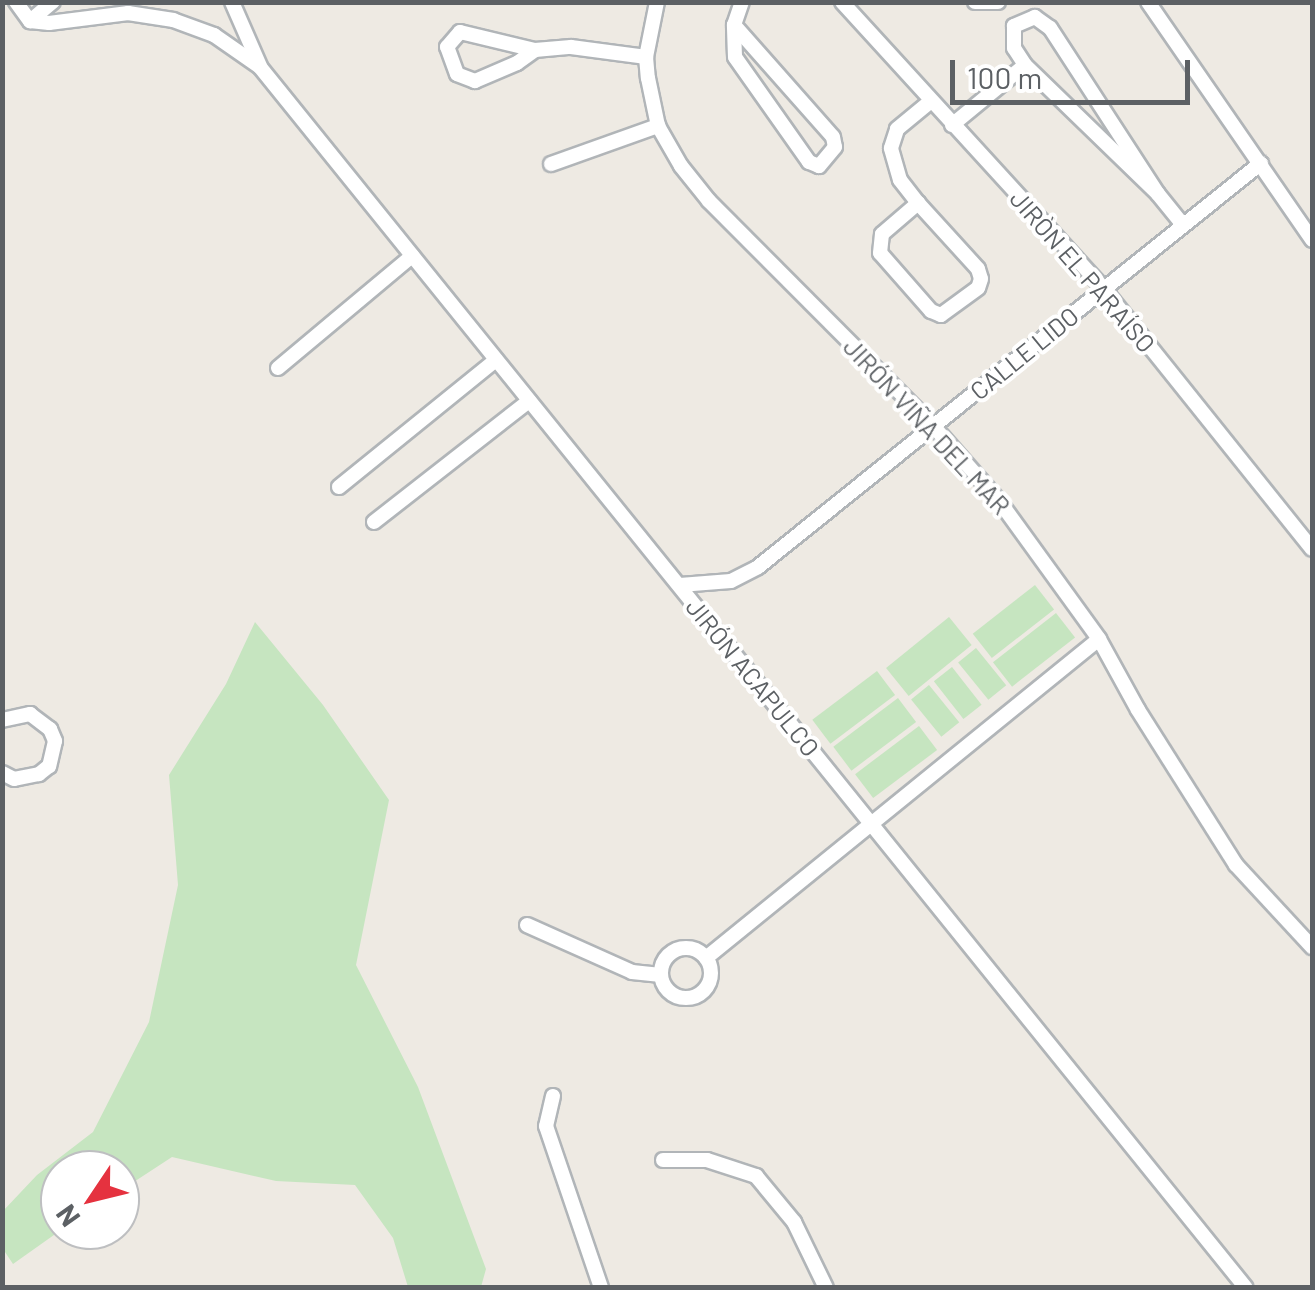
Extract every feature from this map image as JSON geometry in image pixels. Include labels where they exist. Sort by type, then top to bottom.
[{"type":"street","points":[[16,2],[30,21],[53,2]]},
{"type":"street","name":"JIRÓN ACAPULCO","points":[[232,2],[260,67],[1246,1288]]},
{"type":"street","name":"JIRÓN VIÑA DEL MAR","points":[[657,2],[646,57],[658,126],[681,166],[709,201],[934,426],[1000,502],[1099,639],[1216,837],[1236,865],[1312,946]]},
{"type":"street","points":[[734,25],[833,137],[836,148],[819,166],[809,162],[735,56],[734,25],[742,2]]},
{"type":"street","name":"JIRÒN EL PARAÍSO","points":[[842,2],[1103,288],[1312,549]]},
{"type":"street","points":[[975,2],[998,2]]},
{"type":"street","points":[[1148,2],[1312,240]]},
{"type":"street","name":"JIRÓN ACAPULCO","points":[[30,21],[49,23],[128,14],[173,20],[214,34],[260,67]]},
{"type":"street","points":[[1158,194],[1025,64],[1012,36],[1014,26],[1036,17],[1050,28],[1182,225]]},
{"type":"street","points":[[535,50],[517,64],[475,82],[457,74],[447,47],[460,32],[535,50],[570,47],[646,57]]},
{"type":"street","points":[[952,125],[1025,64]]},
{"type":"street","points":[[918,202],[878,244],[880,253],[931,311],[941,315],[978,288],[982,279],[900,180],[891,148],[897,130],[931,100]]},
{"type":"street","points":[[551,164],[658,126]]},
{"type":"street","name":"CALLE LIDO","points":[[680,585],[723,582],[748,574],[1261,163]]},
{"type":"street","points":[[278,368],[412,256]]},
{"type":"street","points":[[338,487],[496,360]]},
{"type":"street","points":[[374,522],[529,402]]},
{"type":"street","points":[[706,958],[1099,639]]},
{"type":"street","points":[[2,720],[30,714],[50,729],[55,741],[54,754],[40,774],[14,778],[3,773]]},
{"type":"street","points":[[527,925],[632,972],[660,974]]},
{"type":"street","points":[[693,948],[706,958],[710,980],[695,997],[672,994],[660,974],[664,959],[677,949],[693,948]]},
{"type":"street","points":[[552,1096],[546,1126],[601,1288]]},
{"type":"street","points":[[664,1160],[708,1160],[756,1176],[794,1222],[824,1282]]},
{"type":"green space","points":[[1035,585],[1054,609],[992,658],[973,634]]},
{"type":"green space","points":[[1056,613],[1075,637],[1012,687],[993,662]]},
{"type":"green space","points":[[949,617],[972,645],[909,696],[886,668]]},
{"type":"green space","points":[[255,622],[323,705],[389,800],[356,965],[418,1087],[486,1269],[481,1287],[408,1287],[393,1238],[355,1185],[276,1181],[172,1157],[140,1178],[140,1150],[70,1150],[93,1132],[149,1022],[178,885],[169,775],[226,684]]},
{"type":"green space","points":[[976,648],[1006,685],[988,700],[958,662]]},
{"type":"green space","points":[[952,667],[982,705],[963,719],[934,681]]},
{"type":"green space","points":[[877,671],[895,695],[830,744],[812,720]]},
{"type":"green space","points":[[929,685],[959,722],[941,737],[911,699]]},
{"type":"green space","points":[[898,698],[916,722],[851,771],[833,747]]},
{"type":"green space","points":[[919,726],[937,750],[873,798],[855,774]]},
{"type":"green space","points":[[40,1173],[40,1245],[13,1264],[3,1249],[3,1211]]}]
